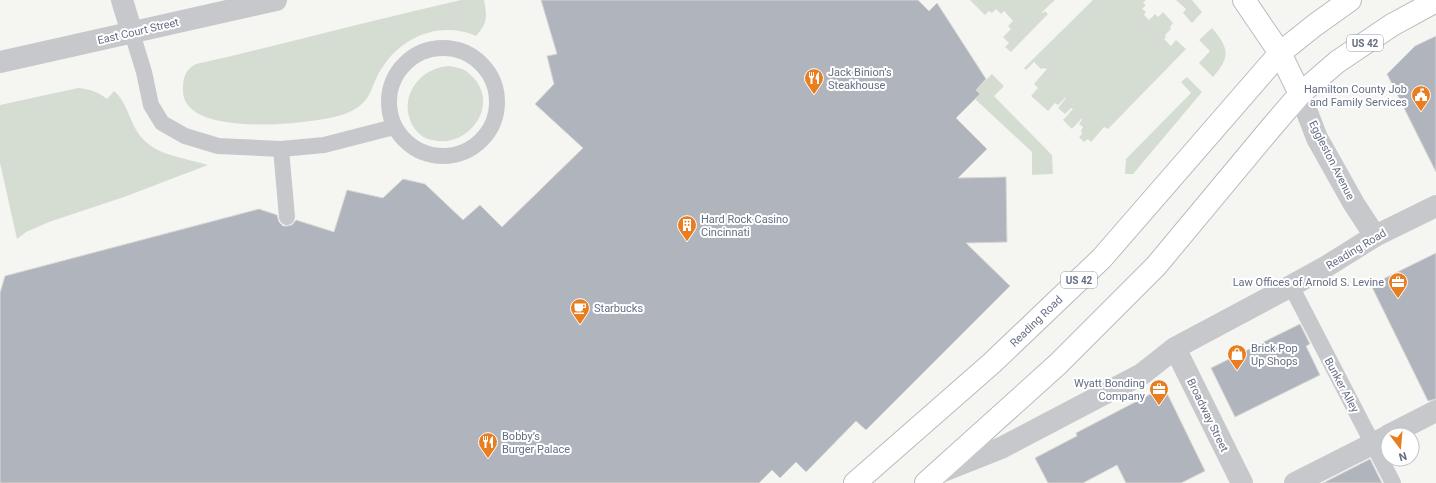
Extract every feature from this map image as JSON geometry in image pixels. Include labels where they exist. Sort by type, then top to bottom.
[{"type":"main road","name":"Eggleston Avenue","points":[[1244,0],[1280,53],[1300,94]]},
{"type":"main road","name":"US 42","points":[[1280,53],[1350,0]]},
{"type":"main road","name":"US 42","points":[[1300,94],[1343,58],[1392,25],[1436,1]]},
{"type":"main road","name":"Reading Road","points":[[855,483],[992,363],[1102,258],[1280,53]]},
{"type":"main road","name":"Reading Road","points":[[935,480],[1058,364],[1156,266],[1300,94]]},
{"type":"street","points":[[122,0],[132,33]]},
{"type":"street","name":"East Court Street","points":[[0,62],[276,0]]},
{"type":"street","name":"Eggleston Avenue","points":[[1300,94],[1317,138],[1354,204],[1375,236]]},
{"type":"street","name":"Reading Road","points":[[935,480],[1001,448],[1135,378],[1176,348],[1327,266],[1375,236],[1436,206]]},
{"type":"street","name":"Broadway Street","points":[[1176,348],[1240,483]]},
{"type":"street","points":[[1405,427],[1436,411]]},
{"type":"street","points":[[1295,483],[1380,440]]},
{"type":"lane","points":[[132,33],[144,72],[151,104],[162,123],[185,136],[218,146],[281,149],[324,144],[394,127]]},
{"type":"lane","points":[[442,48],[460,51],[476,59],[488,72],[496,89],[497,107],[493,124],[483,138],[470,150],[453,156],[436,156],[419,152],[405,141],[394,127],[389,110],[390,92],[396,75],[408,61],[424,52],[442,48]]},
{"type":"lane","points":[[281,149],[287,218]]},
{"type":"lane","name":"Bunker Alley","points":[[1291,286],[1380,433]]},
{"type":"lane","name":"Bunker Alley","points":[[1389,467],[1393,483]]},
{"type":"shaded area","points":[[461,0],[484,0],[486,19],[483,27],[476,36],[451,30],[425,34],[413,39],[402,46],[384,65],[366,100],[354,110],[344,114],[298,123],[246,124],[221,121],[201,115],[187,104],[183,88],[184,80],[187,71],[196,64]]},
{"type":"shaded area","points":[[970,0],[1055,0],[1042,12],[1043,13],[1045,11],[1048,14],[1011,52],[1005,47],[1009,43],[1003,37],[1011,29],[1008,26],[1013,21],[1004,11],[1001,14],[996,9],[992,13],[989,11],[985,15]]},
{"type":"shaded area","points":[[1093,0],[1146,0],[1143,3],[1146,5],[1142,9],[1146,12],[1144,15],[1149,20],[1155,14],[1158,17],[1163,12],[1173,23],[1164,39],[1171,46],[1176,40],[1186,49],[1108,129],[1104,127],[1091,142],[1088,139],[1084,142],[1079,137],[1082,134],[1081,131],[1083,127],[1079,124],[1082,118],[1072,129],[1063,120],[1073,109],[1071,108],[1065,114],[1058,108],[1066,98],[1058,105],[1055,103],[1048,111],[1031,96],[1038,88],[1034,84],[1047,69],[1041,69],[1034,62],[1026,70],[1024,68]]},
{"type":"shaded area","points":[[1176,0],[1192,0],[1202,12],[1192,23],[1183,13],[1186,9]]},
{"type":"shaded area","points":[[1212,28],[1222,41],[1226,52],[1223,64],[1213,77],[1199,63],[1210,51],[1199,40]]},
{"type":"shaded area","points":[[449,66],[460,68],[472,76],[477,82],[482,93],[483,105],[480,115],[474,125],[466,133],[456,139],[444,141],[430,139],[423,136],[415,129],[410,118],[408,108],[409,97],[419,79],[438,68]]},
{"type":"shaded area","points":[[992,74],[1004,86],[994,96],[1052,155],[1053,174],[1032,175],[1032,152],[975,99],[980,94],[976,90]]},
{"type":"shaded area","points":[[1187,77],[1202,92],[1133,174],[1125,174],[1126,159],[1191,93],[1181,82]]},
{"type":"shaded area","points":[[78,88],[94,91],[107,99],[114,91],[123,102],[140,136],[148,143],[156,149],[176,157],[208,165],[124,197],[49,222],[26,232],[17,239],[0,163],[0,105]]},
{"type":"building","name":"Hard Rock Casino Cincinnati","points":[[541,0],[918,0],[929,11],[937,3],[986,79],[976,90],[980,94],[956,118],[987,149],[958,178],[1006,177],[1007,242],[966,243],[1010,286],[866,430],[856,421],[806,472],[796,462],[780,478],[772,470],[759,483],[0,483],[0,293],[5,276],[259,209],[277,215],[279,222],[283,226],[292,225],[296,220],[334,232],[347,190],[383,198],[403,179],[425,184],[463,220],[480,205],[502,227],[583,148],[535,104],[554,84],[547,56],[557,54]]},
{"type":"building","name":"Hamilton County Job and Family Services","points":[[1436,36],[1436,172],[1387,74],[1415,46]]},
{"type":"building","points":[[1436,253],[1436,399],[1428,401],[1371,285]]},
{"type":"building","points":[[1300,324],[1310,344],[1306,346],[1320,375],[1235,417],[1211,368]]},
{"type":"building","points":[[1164,387],[1205,471],[1181,483],[1126,483],[1117,465],[1083,483],[1048,483],[1035,458],[1077,436],[1076,433]]},
{"type":"building","points":[[1370,459],[1382,483],[1323,483]]},
{"type":"place","name":"Jack Binion’s Steakhouse","points":[[814,95]]},
{"type":"place","name":"Hamilton County Job and Family Services","points":[[1421,112]]},
{"type":"place","name":"Hard Rock Casino Cincinnati","points":[[687,242]]},
{"type":"place","name":"Law Offices of Arnold S. Levine","points":[[1398,299]]},
{"type":"place","name":"Starbucks","points":[[580,325]]},
{"type":"place","name":"Brick Pop Up Shops","points":[[1237,371]]},
{"type":"place","name":"Wyatt Bonding Company","points":[[1159,406]]},
{"type":"place","name":"Bobby’s Burger Palace","points":[[488,459]]}]
